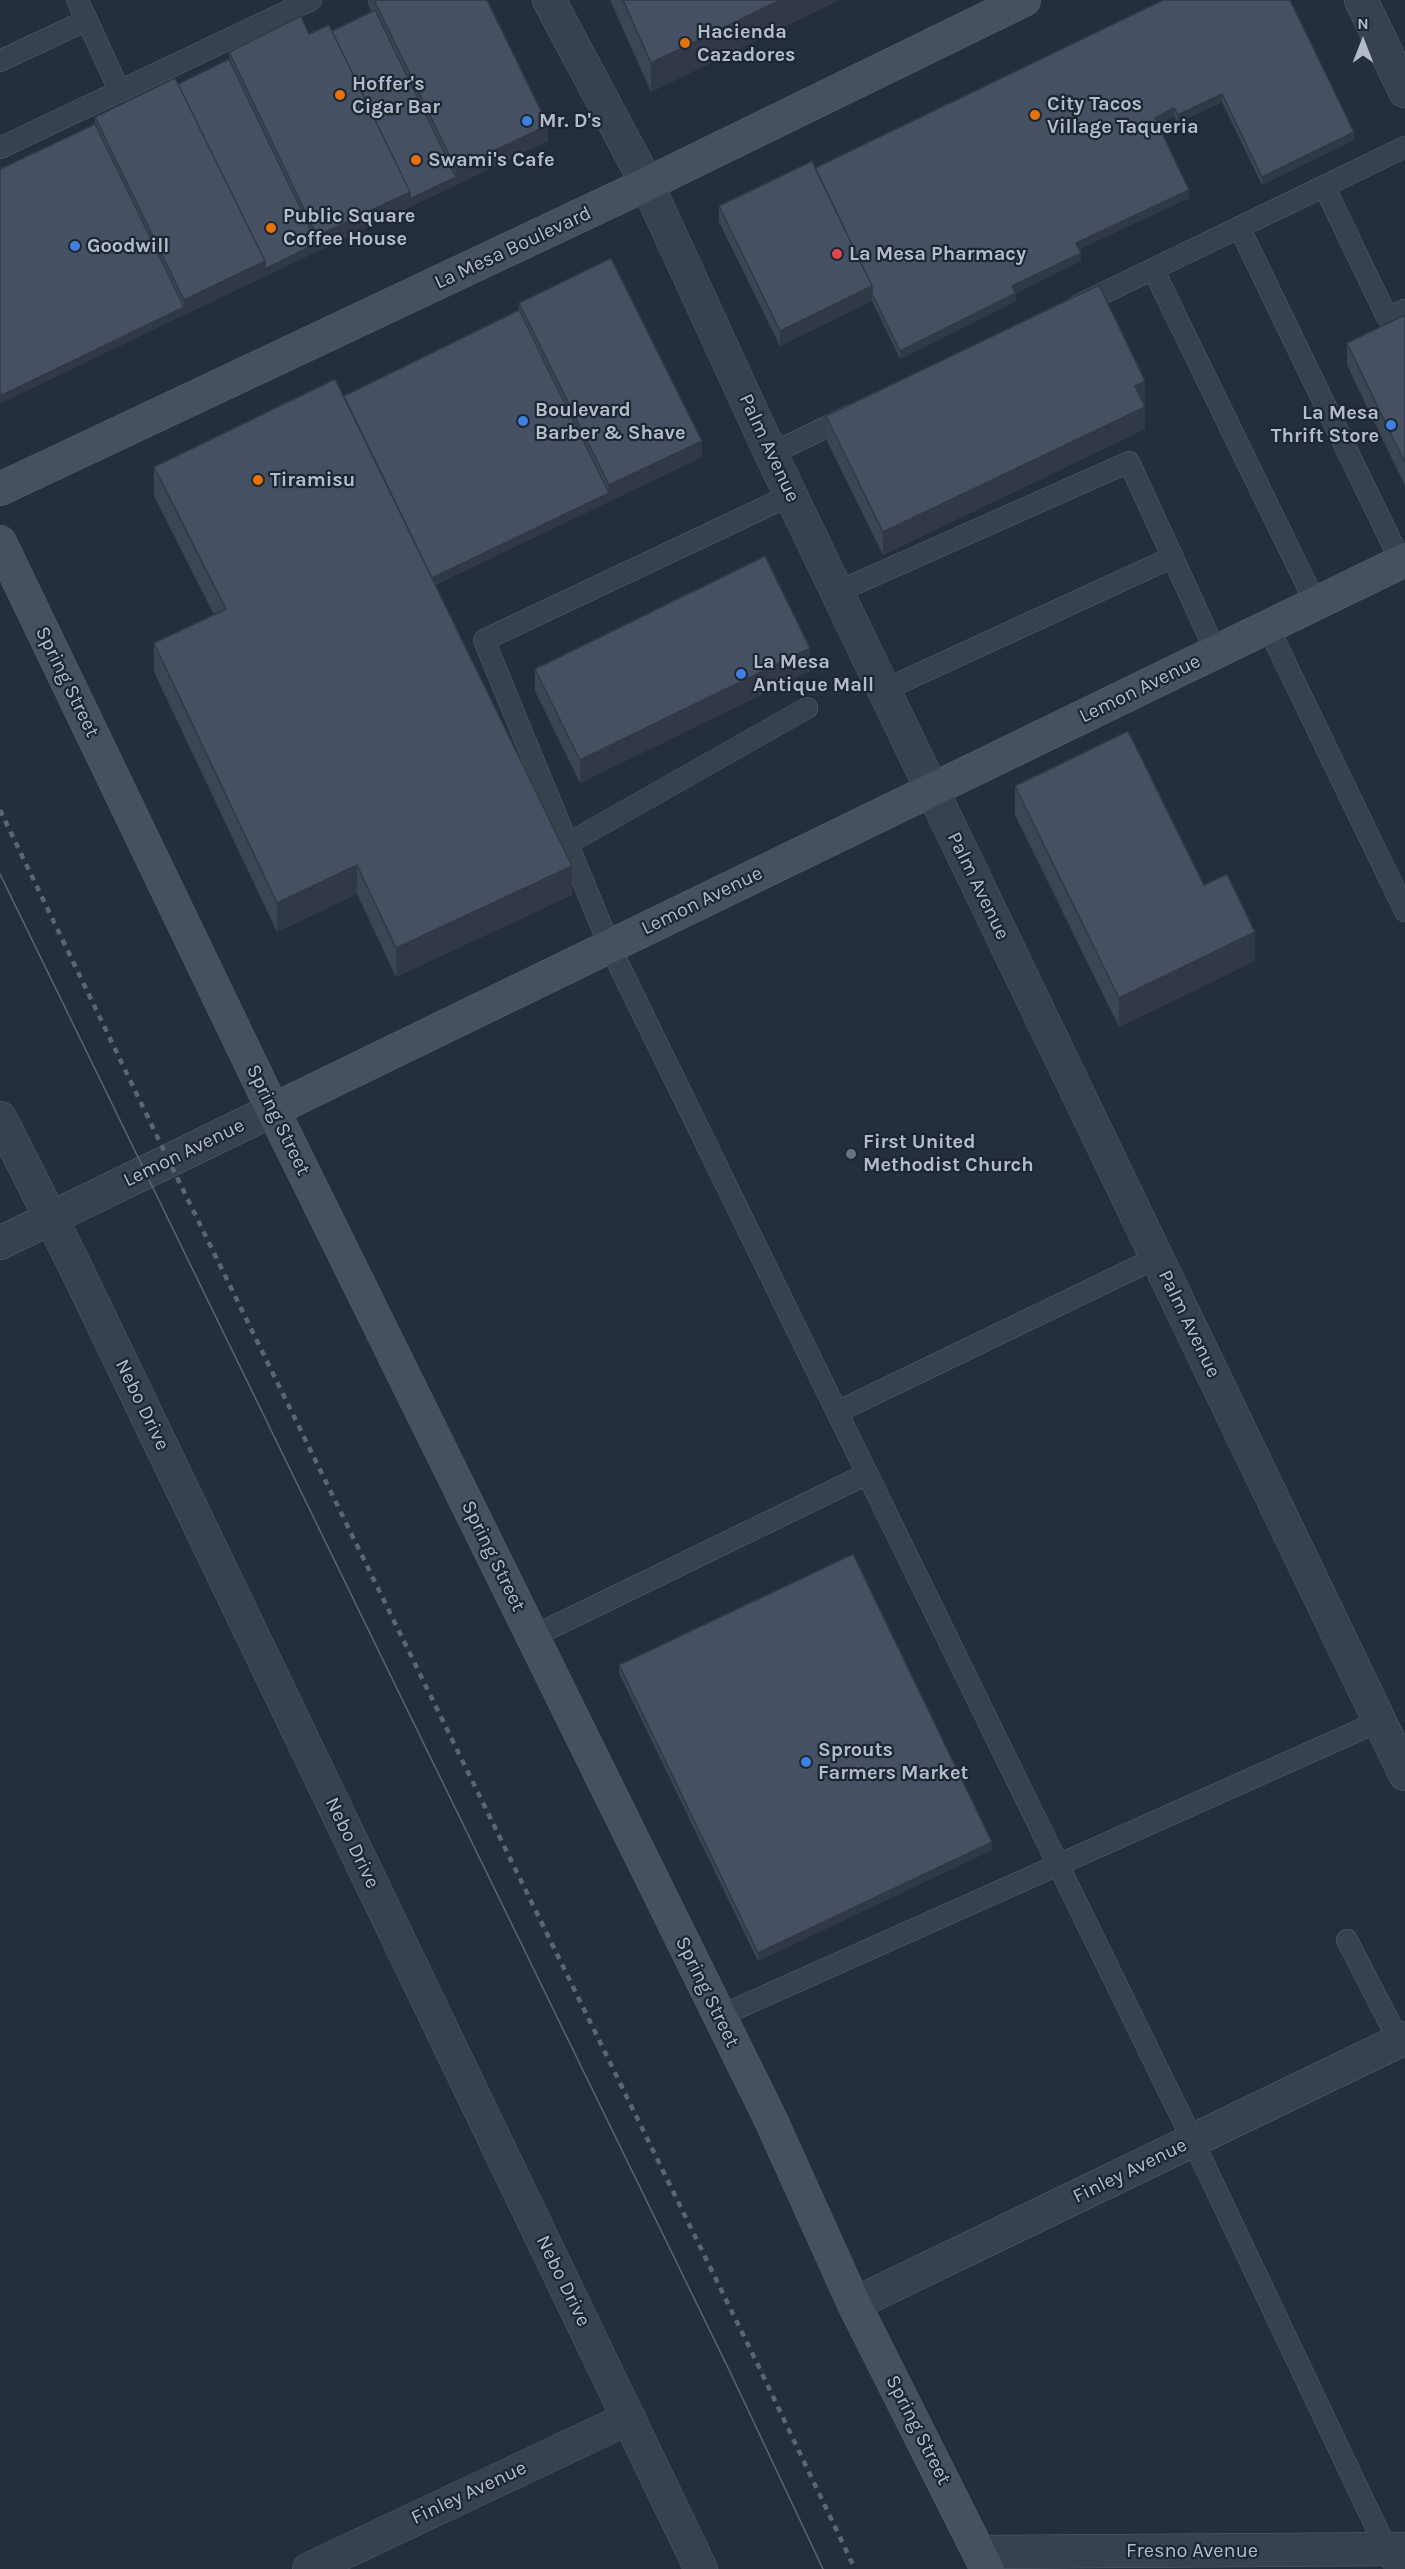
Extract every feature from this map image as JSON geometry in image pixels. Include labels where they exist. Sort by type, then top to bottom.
[{"type":"main road","name":"La Mesa Boulevard","points":[[0,489],[647,184],[1024,0]]},
{"type":"main road","name":"Spring Street","points":[[0,542],[273,1110],[769,2116],[854,2304],[983,2561]]},
{"type":"main road","name":"Lemon Avenue","points":[[273,1110],[1403,561]]},
{"type":"street","name":"Palm Avenue","points":[[549,0],[647,184],[771,454],[1405,1774]]},
{"type":"street","points":[[1361,0],[1405,91]]},
{"type":"street","name":"Lemon Avenue","points":[[0,1243],[273,1110]]},
{"type":"street","name":"Nebo Drive","points":[[0,1118],[74,1264],[701,2569]]},
{"type":"street","name":"Finley Avenue","points":[[854,2304],[1402,2040]]},
{"type":"street","name":"Finley Avenue","points":[[311,2568],[629,2418]]},
{"type":"street","name":"Fresno Avenue","points":[[983,2561],[1396,2556]]},
{"type":"lane","points":[[77,0],[118,90]]},
{"type":"lane","points":[[0,148],[310,0]]},
{"type":"lane","points":[[0,61],[87,20]]},
{"type":"lane","points":[[1057,315],[1405,147]]},
{"type":"lane","points":[[1324,186],[1387,317],[1405,310]]},
{"type":"lane","points":[[1239,227],[1403,561]]},
{"type":"lane","points":[[1153,269],[1316,604]]},
{"type":"lane","points":[[771,454],[867,408]]},
{"type":"lane","points":[[837,592],[1129,462],[1215,652]]},
{"type":"lane","points":[[791,495],[484,640],[610,946],[1396,2556]]},
{"type":"lane","points":[[884,690],[1173,557]]},
{"type":"lane","points":[[1268,627],[1405,911]]},
{"type":"lane","points":[[567,844],[807,708]]},
{"type":"lane","points":[[837,1412],[1156,1258]]},
{"type":"lane","points":[[532,1636],[867,1474]]},
{"type":"lane","points":[[720,2016],[1380,1721]]},
{"type":"lane","points":[[1347,1940],[1402,2040]]},
{"type":"building","points":[[374,0],[487,0],[548,125],[456,169]]},
{"type":"building","points":[[623,0],[780,0],[651,63]]},
{"type":"building","points":[[1163,0],[1290,0],[1354,132],[1262,177],[1222,94],[1178,115],[1174,108],[1155,118],[1189,190],[1076,243],[1081,253],[1012,286],[1016,293],[900,351],[872,294],[872,286],[815,168]]},
{"type":"building","points":[[375,10],[456,177],[410,199],[410,192],[332,31]]},
{"type":"building","points":[[301,16],[309,34],[329,25],[410,192],[317,236],[229,52]]},
{"type":"building","points":[[229,59],[317,243],[265,269],[265,261],[178,84]]},
{"type":"building","points":[[175,78],[265,261],[184,300],[95,117]]},
{"type":"building","name":"Goodwill","points":[[95,124],[184,307],[0,396],[0,169]]},
{"type":"building","points":[[812,161],[872,286],[780,331],[719,206]]},
{"type":"building","points":[[611,258],[702,441],[609,485],[519,303]]},
{"type":"building","points":[[1099,285],[1145,381],[1135,386],[1145,407],[883,532],[826,416]]},
{"type":"building","points":[[519,310],[609,493],[432,578],[344,396]]},
{"type":"building","name":"La Mesa Thrift Store","points":[[1405,315],[1405,463],[1347,343]]},
{"type":"building","points":[[335,379],[572,866],[396,948],[357,865],[277,903],[154,643],[226,609],[154,467]]},
{"type":"building","points":[[765,556],[810,648],[580,760],[535,669]]},
{"type":"building","points":[[1128,731],[1204,885],[1227,874],[1255,932],[1119,998],[1015,786]]},
{"type":"building","name":"Sprouts Farmers Market","points":[[853,1554],[992,1842],[758,1953],[619,1665]]},
{"type":"tram line","points":[[0,874],[732,2376],[823,2569]]},
{"type":"railway","points":[[0,810],[169,1161],[757,2363],[855,2569]]},
{"type":"place","name":"Hacienda Cazadores","points":[[685,43]]},
{"type":"place","name":"Hoffer's Cigar Bar","points":[[340,95]]},
{"type":"place","name":"City Tacos Village Taqueria","points":[[1035,115]]},
{"type":"place","name":"Mr. D's","points":[[527,121]]},
{"type":"place","name":"Swami's Cafe","points":[[416,160]]},
{"type":"place","name":"Public Square Coffee House","points":[[271,228]]},
{"type":"place","name":"Goodwill","points":[[75,246]]},
{"type":"place","name":"La Mesa Pharmacy","points":[[837,254]]},
{"type":"place","name":"Boulevard Barber & Shave","points":[[523,421]]},
{"type":"place","name":"La Mesa Thrift Store","points":[[1391,425]]},
{"type":"place","name":"Tiramisu","points":[[258,480]]},
{"type":"place","name":"La Mesa Antique Mall","points":[[741,674]]},
{"type":"place","name":"First United Methodist Church","points":[[851,1154]]},
{"type":"place","name":"Sprouts Farmers Market","points":[[806,1762]]}]
